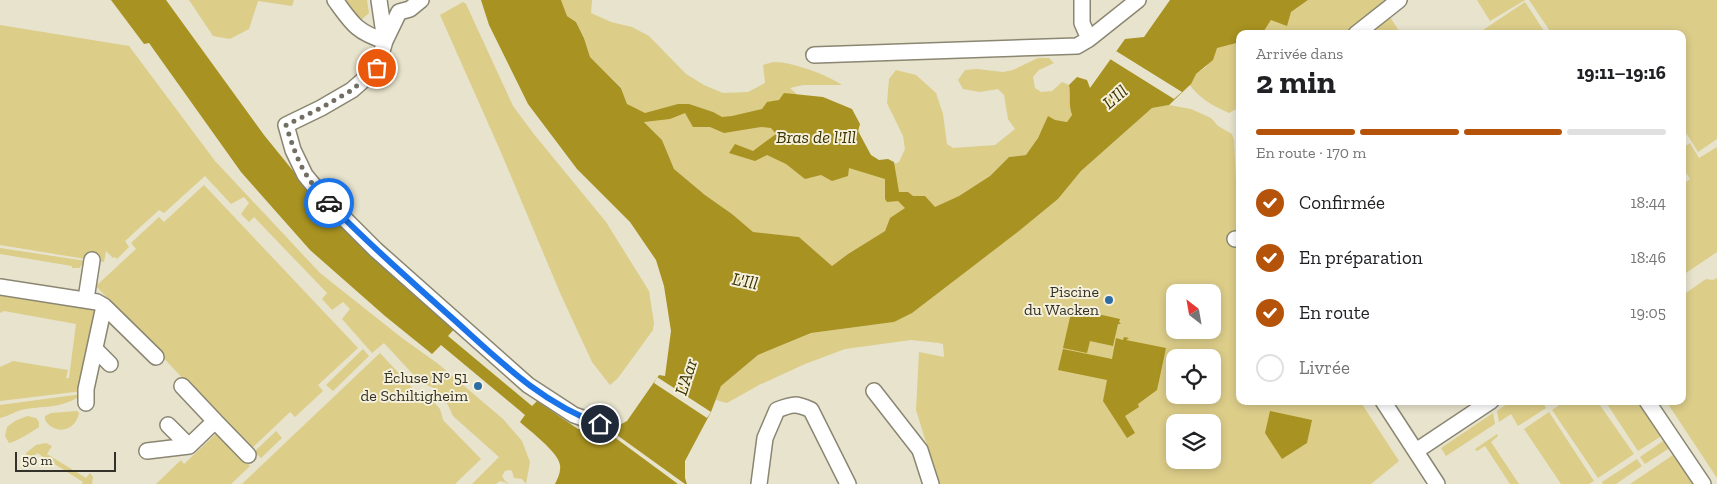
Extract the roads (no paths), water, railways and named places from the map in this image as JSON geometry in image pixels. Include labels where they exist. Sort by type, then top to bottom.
[{"type":"street","points":[[335,0],[358,30],[385,41]]},
{"type":"street","points":[[379,0],[385,41]]},
{"type":"street","points":[[421,0],[410,9],[398,6],[377,68],[352,90],[286,125],[294,150],[305,175],[330,204],[376,250],[528,386],[574,415],[600,424]]},
{"type":"street","points":[[1082,0],[1082,23],[1089,39]]},
{"type":"street","points":[[814,56],[1077,46],[1089,39],[1138,0]]},
{"type":"street","points":[[1361,30],[1399,0]]},
{"type":"street","points":[[86,299],[92,260]]},
{"type":"street","points":[[0,287],[97,302],[104,306],[156,357]]},
{"type":"street","points":[[86,403],[86,389],[104,306]]},
{"type":"street","points":[[95,349],[110,364]]},
{"type":"street","points":[[182,386],[248,455]]},
{"type":"street","points":[[874,390],[920,450],[931,484]]},
{"type":"street","points":[[759,484],[765,438],[777,410],[790,405],[799,405],[811,410],[848,484]]},
{"type":"street","points":[[1386,405],[1416,451],[1434,483]]},
{"type":"street","points":[[1416,451],[1485,405]]},
{"type":"street","points":[[1650,405],[1703,484]]},
{"type":"street","points":[[147,451],[189,446],[214,421]]},
{"type":"street","points":[[168,425],[189,446]]},
{"type":"water","points":[[111,0],[166,0],[264,135],[311,193],[456,327],[448,336],[532,406],[537,401],[578,429],[602,431],[612,429],[627,421],[659,375],[665,376],[671,331],[664,286],[656,260],[630,222],[577,169],[528,104],[489,25],[481,0],[561,0],[567,16],[576,22],[590,57],[621,88],[627,104],[645,113],[678,104],[689,104],[722,117],[732,116],[762,109],[767,102],[779,100],[784,93],[823,97],[852,109],[860,124],[858,131],[871,155],[879,160],[888,159],[894,162],[899,192],[908,192],[913,196],[925,196],[935,207],[959,196],[990,176],[1009,157],[1026,155],[1038,138],[1048,116],[1055,120],[1067,122],[1072,115],[1069,85],[1077,77],[1087,80],[1090,88],[1125,39],[1144,37],[1170,0],[1308,0],[1291,12],[1287,26],[1271,20],[1265,30],[1236,30],[1236,43],[1217,48],[1213,60],[1196,74],[1191,84],[1169,105],[1152,108],[1081,171],[1058,199],[912,313],[894,322],[811,333],[758,355],[721,386],[711,412],[685,461],[687,484],[555,484],[560,470],[558,460],[555,454],[543,442],[520,422],[525,415],[441,345],[432,354],[385,316],[310,250],[241,172],[149,43],[144,44]],"holes":[[[685,113],[693,127],[710,127],[724,133],[761,127],[771,128],[776,134],[753,151],[735,144],[729,153],[755,161],[767,155],[786,164],[805,179],[821,175],[832,181],[848,176],[849,168],[885,179],[885,199],[887,202],[898,201],[905,208],[890,218],[885,231],[832,266],[799,237],[753,232],[674,169],[662,140],[644,122],[670,119]]]},
{"type":"water","points":[[1073,304],[1081,306],[1080,310],[1120,319],[1119,322],[1121,324],[1118,324],[1113,346],[1090,341],[1087,353],[1063,348]]},
{"type":"water","points":[[1124,337],[1129,338],[1126,340],[1166,348],[1157,390],[1138,404],[1139,407],[1125,416],[1135,433],[1127,438],[1103,401],[1107,380],[1058,370],[1063,349],[1112,359],[1116,338],[1123,340]]},
{"type":"water","points":[[1270,411],[1312,420],[1307,443],[1282,459],[1265,433]]},
{"type":"place","name":"Piscine du Wacken","points":[[1109,300]]},
{"type":"place","name":"Écluse N° 51 de Schiltigheim","points":[[478,386]]},
{"type":"water label","name":"L'Ill","points":[[1115,97]]},
{"type":"water label","name":"Bras de l'Ill","points":[[816,137]]},
{"type":"water label","name":"L'Ill","points":[[745,281]]},
{"type":"water label","name":"L'Aar","points":[[686,377]]}]
